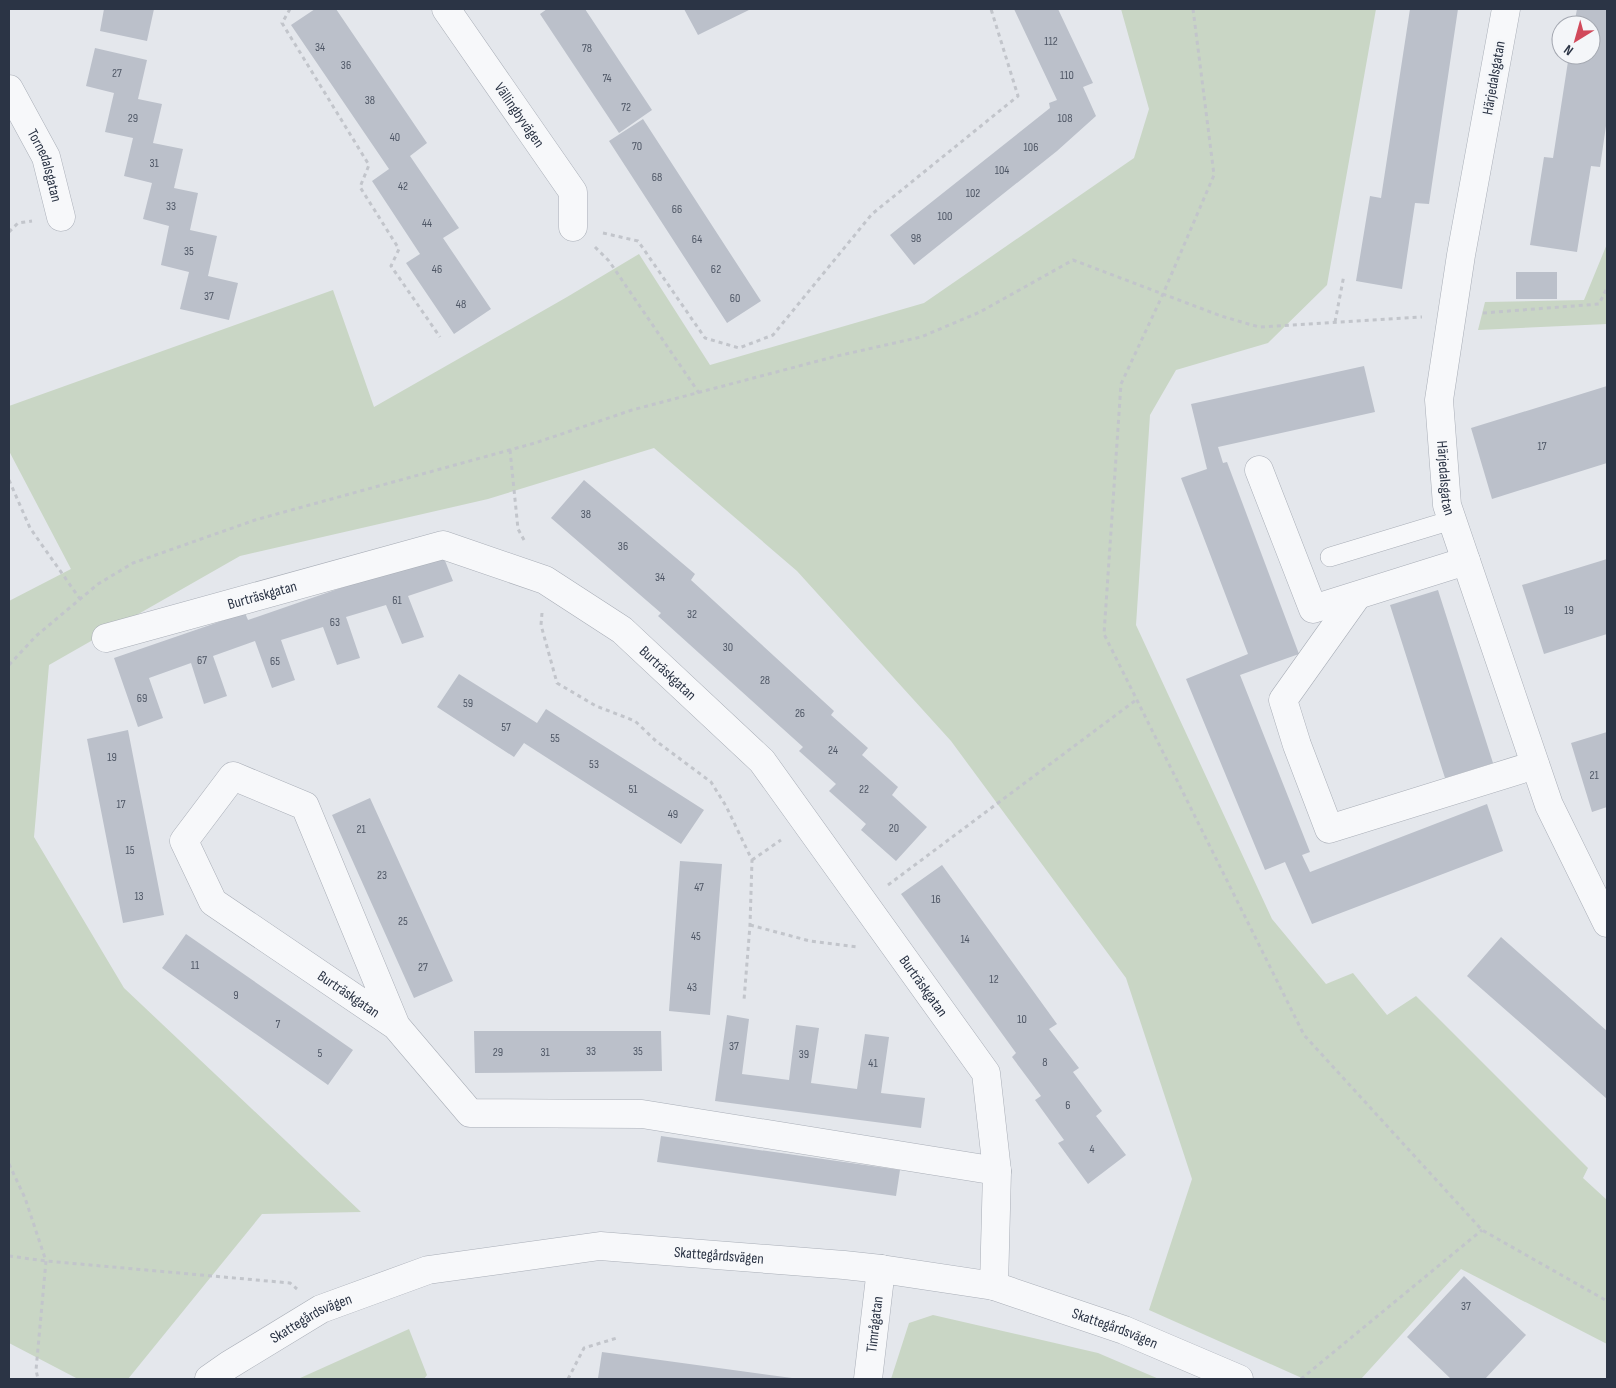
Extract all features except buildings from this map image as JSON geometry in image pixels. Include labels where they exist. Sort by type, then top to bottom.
[{"type":"street","name":"Vällingbyvägen","points":[[446,9],[573,192],[573,227]]},
{"type":"street","name":"Härjedalsgatan","points":[[1506,9],[1461,255],[1439,400],[1447,505],[1549,805],[1607,923]]},
{"type":"street","name":"Tornedalsgatan","points":[[9,89],[46,156],[61,217]]},
{"type":"street","points":[[1260,470],[1313,609],[1466,561]]},
{"type":"street","name":"Burträskgatan","points":[[106,638],[443,545],[545,580],[622,630],[762,761],[986,1073],[997,1171],[994,1286]]},
{"type":"street","points":[[1357,596],[1283,700],[1297,744],[1329,829],[1535,765]]},
{"type":"street","name":"Burträskgatan","points":[[396,1026],[305,806],[233,776],[184,841],[213,902],[396,1026],[470,1113],[642,1114],[997,1171]]},
{"type":"street","name":"Skattegårdsvägen","points":[[209,1379],[229,1364],[321,1310],[428,1270],[600,1246],[881,1268],[994,1286],[1124,1330],[1239,1379]]},
{"type":"street","name":"Timrågatan","points":[[868,1379],[881,1268]]},
{"type":"lane","points":[[1330,556],[1452,520]]},
{"type":"path","points":[[290,9],[282,23],[369,165],[360,187],[399,249],[391,266],[440,337]]},
{"type":"path","points":[[573,227],[638,241],[705,338],[739,348],[773,335],[872,214],[1018,96],[991,9]]},
{"type":"path","points":[[1193,9],[1214,174],[1163,294],[1121,384],[1104,634],[1304,1035],[1482,1230],[1607,1301]]},
{"type":"path","points":[[573,227],[609,261],[699,393]]},
{"type":"path","points":[[9,665],[36,636],[98,584],[133,563],[255,520],[535,443],[632,410],[837,356],[921,337],[980,312],[1073,260],[1221,316],[1259,326],[1452,316],[1600,304],[1607,288]]},
{"type":"path","points":[[1335,322],[1344,276]]},
{"type":"path","points":[[510,450],[518,529]]},
{"type":"path","points":[[9,480],[30,528],[80,599]]},
{"type":"path","points":[[545,580],[541,625],[558,683],[596,706],[635,721],[656,741],[711,782],[726,806],[752,860],[750,925],[744,1000]]},
{"type":"path","points":[[901,876],[1136,700]]},
{"type":"path","points":[[752,860],[783,838]]},
{"type":"path","points":[[750,925],[810,941],[863,947],[886,934]]},
{"type":"path","points":[[9,1164],[25,1198],[46,1261],[36,1370],[38,1379]]},
{"type":"path","points":[[1301,1379],[1482,1230]]},
{"type":"path","points":[[9,1256],[290,1283],[321,1310]]},
{"type":"path","points":[[568,1379],[584,1348],[617,1338]]},
{"type":"green space","points":[[1121,9],[1376,9],[1327,285],[1268,343],[1176,370],[1150,415],[1136,625],[1272,919],[1326,984],[1353,973],[1387,1015],[1416,996],[1588,1168],[1583,1178],[1607,1200],[1607,1344],[1461,1269],[1361,1379],[1304,1379],[1149,1310],[1192,1179],[1126,978],[951,741],[797,571],[654,448],[488,499],[240,556],[49,665],[34,837],[124,988],[361,1212],[262,1214],[128,1379],[78,1379],[9,1343],[9,601],[71,569],[9,451],[9,406],[333,290],[374,407],[639,254],[710,365],[924,303],[1134,158],[1149,109]]},
{"type":"green space","points":[[1607,244],[1607,324],[1478,330],[1485,302],[1584,300]]},
{"type":"green space","points":[[933,1315],[1098,1353],[1159,1379],[891,1379],[909,1323]]},
{"type":"green space","points":[[409,1329],[427,1375],[424,1379],[298,1379]]}]
